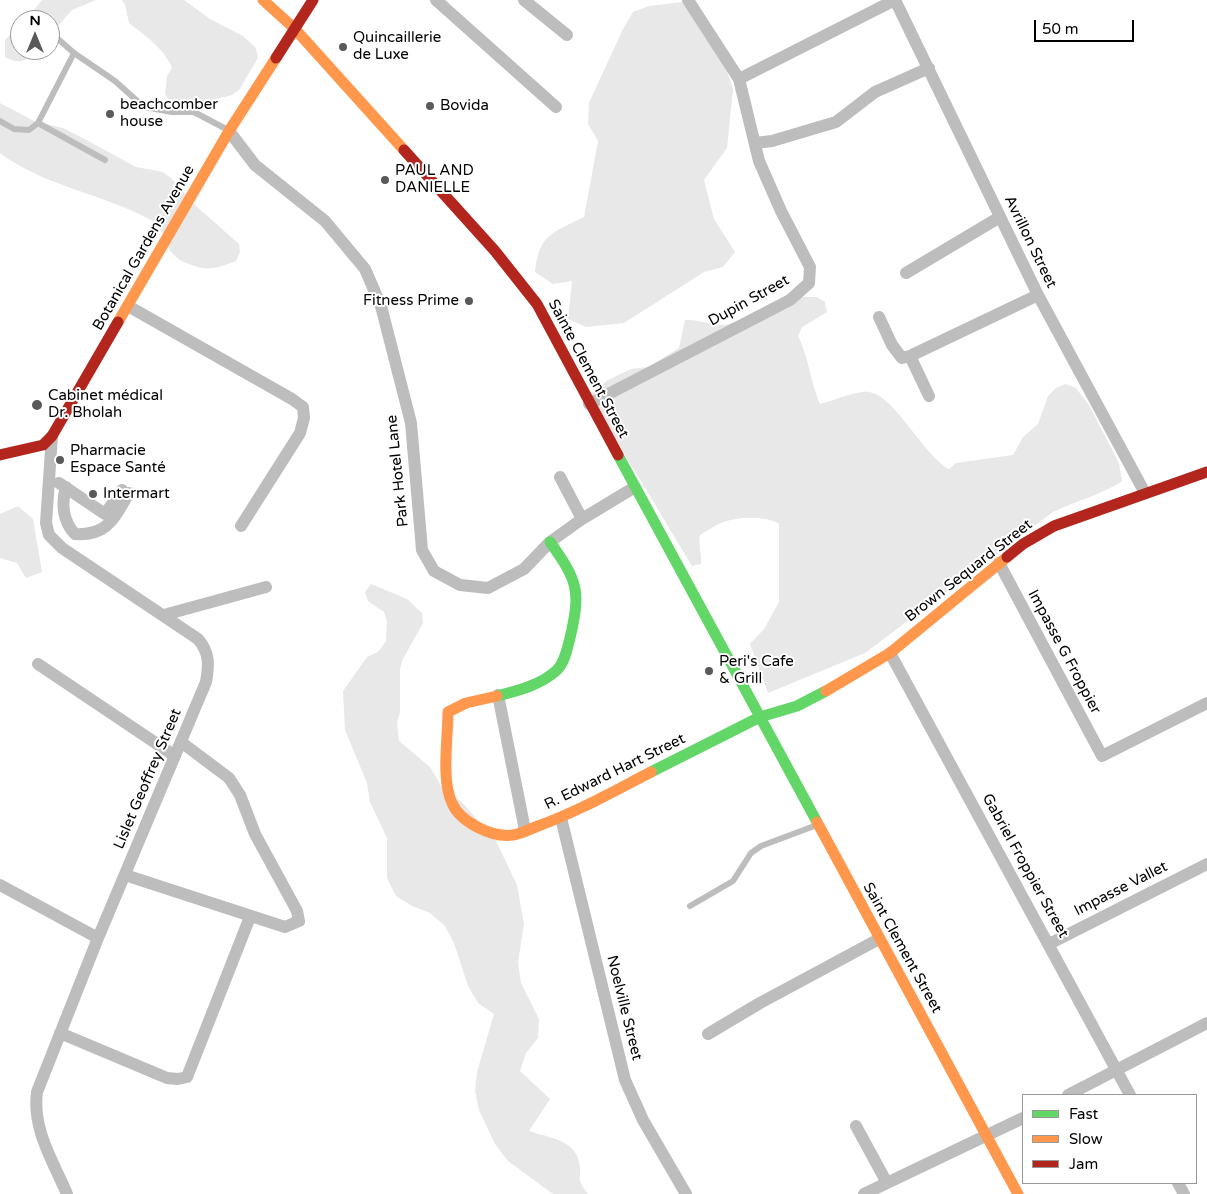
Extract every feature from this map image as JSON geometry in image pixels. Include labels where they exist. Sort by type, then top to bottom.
[{"type":"street","name":"Sainte Clement Street","points":[[263,0],[296,29],[518,277],[551,327],[590,404],[760,717]]},
{"type":"street","name":"Botanical Gardens Avenue","points":[[52,436],[229,131],[313,0]]},
{"type":"street","points":[[436,0],[556,107]]},
{"type":"street","points":[[524,0],[567,35]]},
{"type":"street","name":"Dupin Street","points":[[590,404],[790,300],[809,283],[810,267],[781,211],[759,160],[738,80],[688,0]]},
{"type":"street","points":[[738,80],[895,0]]},
{"type":"street","name":"Avrillon Street","points":[[895,0],[1038,295],[1145,493]]},
{"type":"street","points":[[755,143],[772,141],[836,122],[875,92],[928,68]]},
{"type":"street","name":"Park Hotel Lane","points":[[229,131],[255,165],[325,221],[365,269],[381,306],[411,423],[422,550],[434,571],[460,585],[488,588],[524,569],[550,542],[582,519],[635,487]]},
{"type":"street","points":[[906,272],[1000,216]]},
{"type":"street","points":[[880,318],[902,358],[910,356],[1038,295]]},
{"type":"street","points":[[128,306],[303,407],[304,418],[300,432],[241,526]]},
{"type":"street","points":[[910,356],[928,396]]},
{"type":"street","points":[[0,455],[43,445],[52,436]]},
{"type":"street","name":"Lislet Geoffrey Street","points":[[52,436],[46,523],[49,535],[62,548],[198,639],[209,655],[206,682],[98,938],[37,1092],[35,1110],[39,1131],[67,1194]]},
{"type":"street","name":"Brown Sequard Street","points":[[760,717],[797,706],[890,653],[1023,544],[1054,526],[1207,472]]},
{"type":"street","points":[[49,476],[66,487],[105,514],[126,491],[112,521],[102,531],[75,534],[69,528],[64,504],[66,487]]},
{"type":"street","points":[[560,477],[582,519]]},
{"type":"street","name":"R. Edward Hart Street","points":[[550,542],[569,569],[578,588],[578,607],[567,648],[558,669],[548,677],[498,696],[459,703],[448,712],[446,734],[447,782],[451,802],[457,812],[477,828],[499,835],[513,835],[561,818],[760,717]]},
{"type":"street","name":"Impasse G Froppier","points":[[999,563],[1102,756],[1207,703]]},
{"type":"street","points":[[164,616],[266,587]]},
{"type":"street","name":"Gabriel Froppier Street","points":[[890,653],[1129,1094]]},
{"type":"street","points":[[38,664],[175,756]]},
{"type":"street","points":[[498,696],[525,830]]},
{"type":"street","name":"Saint Clement Street","points":[[760,717],[1018,1194]]},
{"type":"street","points":[[125,875],[286,927],[299,921],[297,911],[254,834],[240,795],[229,778],[181,742]]},
{"type":"street","name":"Noelville Street","points":[[561,818],[625,1080],[643,1120],[686,1194]]},
{"type":"street","name":"Impasse Vallet","points":[[1049,944],[1207,864]]},
{"type":"street","points":[[0,885],[98,938]]},
{"type":"street","points":[[60,1033],[167,1078],[178,1079],[187,1077],[250,916]]},
{"type":"street","points":[[708,1034],[760,1003],[879,939]]},
{"type":"street","points":[[1070,1094],[1207,1023]]},
{"type":"street","points":[[864,1194],[1022,1119]]},
{"type":"street","points":[[856,1126],[887,1183]]},
{"type":"lane","points":[[60,41],[74,53],[115,81],[144,107],[172,112],[194,112],[229,131]]},
{"type":"lane","points":[[0,121],[14,129],[29,130],[38,123],[74,53]]},
{"type":"lane","points":[[38,123],[106,160]]},
{"type":"lane","points":[[690,906],[733,881],[751,853],[761,846],[818,825]]},
{"type":"shaded area","points":[[42,0],[96,0],[72,10],[60,24],[60,10],[34,10]]},
{"type":"shaded area","points":[[122,0],[184,0],[210,19],[243,36],[256,48],[258,58],[239,90],[232,95],[205,102],[170,101],[165,94],[167,76],[172,68],[169,61],[154,43],[129,23]]},
{"type":"shaded area","points":[[682,2],[720,51],[733,89],[727,148],[704,180],[714,219],[735,252],[723,267],[704,272],[624,323],[586,327],[568,319],[572,281],[553,284],[535,272],[537,259],[544,242],[549,236],[555,231],[584,217],[598,141],[588,124],[589,103],[623,29],[633,12],[649,6]]},
{"type":"shaded area","points":[[10,35],[10,59],[5,57],[5,40]]},
{"type":"shaded area","points":[[0,103],[36,122],[63,128],[136,167],[163,172],[171,178],[196,206],[239,244],[240,252],[236,261],[223,266],[202,268],[180,260],[169,248],[157,224],[151,220],[113,203],[35,174],[0,153]]},
{"type":"shaded area","points":[[795,297],[817,297],[825,302],[827,312],[802,327],[798,336],[820,404],[864,392],[879,396],[889,404],[930,452],[949,469],[956,463],[1013,455],[1023,437],[1038,424],[1048,396],[1056,388],[1066,384],[1076,388],[1089,405],[1119,463],[1122,481],[1106,490],[1053,512],[865,653],[768,693],[750,644],[764,629],[779,602],[779,524],[766,519],[750,518],[734,519],[718,524],[700,535],[701,564],[692,566],[589,395],[608,380],[631,369],[648,367],[679,348],[685,320],[718,325],[729,324]]},
{"type":"shaded area","points":[[18,506],[33,519],[42,572],[26,578],[17,563],[0,558],[0,514]]},
{"type":"shaded area","points":[[371,584],[407,599],[422,613],[423,623],[403,659],[400,669],[400,712],[397,722],[399,741],[430,767],[446,794],[461,801],[496,841],[517,885],[524,924],[518,962],[521,983],[539,1019],[538,1038],[526,1053],[520,1071],[550,1099],[529,1131],[559,1140],[572,1149],[579,1162],[580,1181],[588,1194],[553,1194],[508,1161],[495,1144],[479,1110],[475,1091],[477,1072],[494,1014],[478,1003],[468,986],[454,943],[445,926],[430,913],[412,906],[396,896],[387,878],[387,838],[370,802],[367,783],[345,730],[343,691],[367,657],[378,652],[386,641],[387,621],[384,612],[368,601],[365,592]]},
{"type":"traffic: fast","points":[[618,455],[817,822]]},
{"type":"traffic: fast","points":[[497,696],[521,690],[544,680],[557,670],[565,655],[575,609],[575,587],[572,577],[550,542]]},
{"type":"traffic: fast","points":[[651,772],[760,717],[797,706],[826,691]]},
{"type":"traffic: slow","points":[[263,0],[295,29],[404,150]]},
{"type":"traffic: slow","points":[[118,322],[229,131],[276,58]]},
{"type":"traffic: slow","points":[[826,691],[890,653],[1007,557]]},
{"type":"traffic: slow","points":[[497,696],[466,703],[448,712],[446,771],[449,794],[456,810],[469,822],[478,827],[496,834],[519,834],[581,808],[651,772]]},
{"type":"traffic: slow","points":[[817,822],[1018,1194]]},
{"type":"traffic: jam","points":[[276,58],[313,0]]},
{"type":"traffic: jam","points":[[404,150],[495,251],[537,304],[618,455]]},
{"type":"traffic: jam","points":[[0,455],[43,445],[52,436],[118,322]]},
{"type":"traffic: jam","points":[[1007,557],[1023,544],[1054,526],[1207,472]]},
{"type":"place","name":"Quincaillerie de Luxe","points":[[343,47]]},
{"type":"place","name":"Bovida","points":[[430,106]]},
{"type":"place","name":"beachcomber house","points":[[110,114]]},
{"type":"place","name":"PAUL AND DANIELLE","points":[[385,180]]},
{"type":"place","name":"Fitness Prime","points":[[469,301]]},
{"type":"place","name":"Cabinet médical Dr. Bholah","points":[[37,405]]},
{"type":"place","name":"Pharmacie Espace Santé","points":[[60,460]]},
{"type":"place","name":"Intermart","points":[[93,494]]},
{"type":"place","name":"Peri's Cafe & Grill","points":[[709,671]]}]
